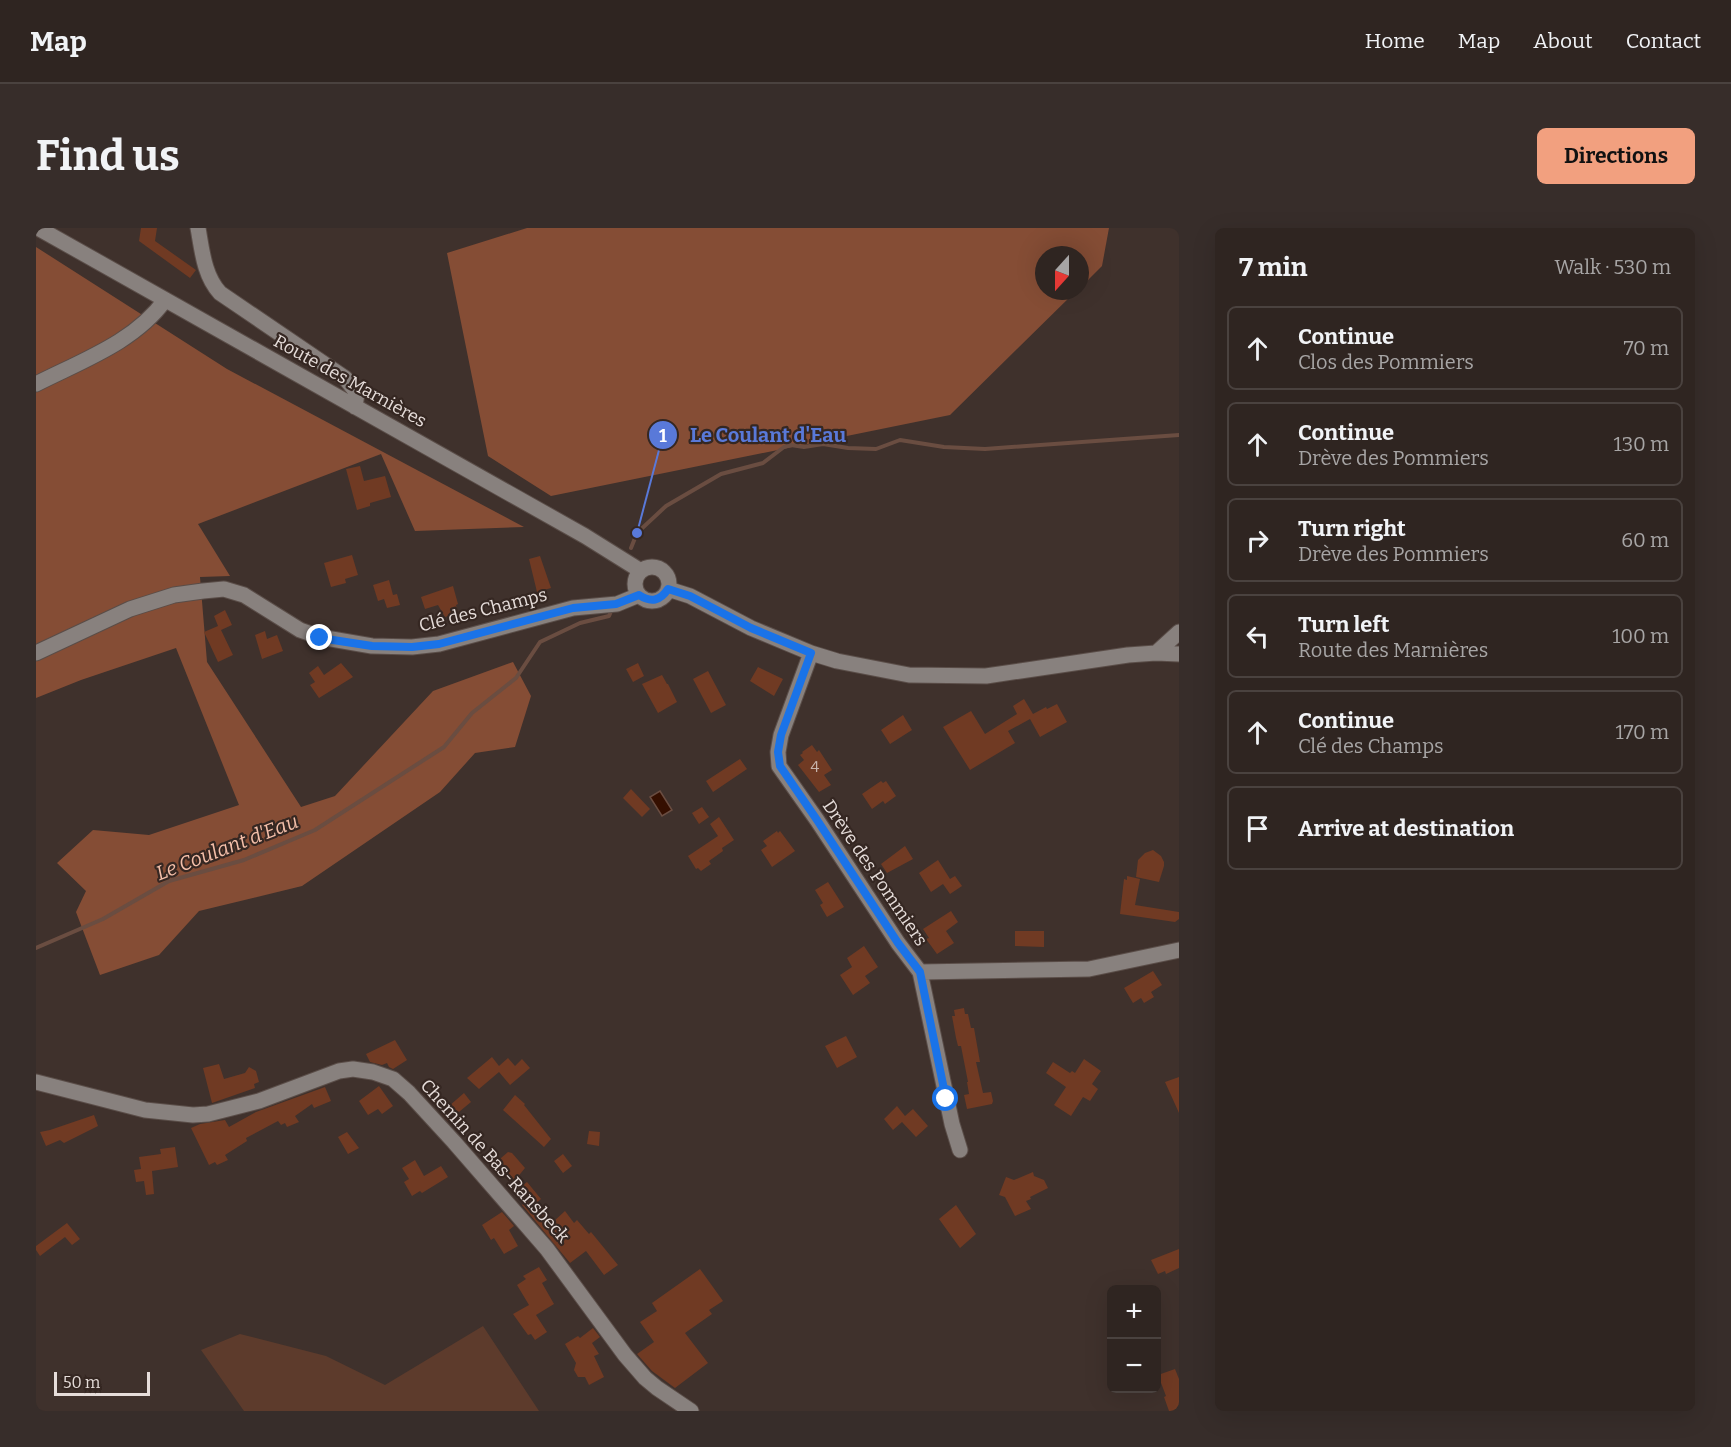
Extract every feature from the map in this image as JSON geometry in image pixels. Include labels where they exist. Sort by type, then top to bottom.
[{"type":"street","name":"Route des Marnières","points":[[38,228],[585,536],[641,571],[655,567],[662,570],[669,582],[668,589]]},
{"type":"street","points":[[198,228],[208,275],[214,287],[345,378],[357,393],[355,407]]},
{"type":"street","points":[[36,384],[119,342],[155,313],[165,300]]},
{"type":"street","points":[[641,571],[635,582],[639,595],[647,600],[663,597],[668,589],[690,596],[751,628],[811,653],[837,662],[909,675],[986,676],[1118,656],[1179,654]]},
{"type":"street","name":"Clé des Champs","points":[[36,653],[130,609],[174,595],[203,591],[224,589],[244,595],[300,630],[320,638],[372,646],[412,647],[439,644],[573,608],[616,604],[639,595]]},
{"type":"street","points":[[1156,653],[1179,633]]},
{"type":"street","name":"Drève des Pommiers","points":[[811,653],[779,741],[780,766],[898,943],[920,972],[1089,969],[1179,950]]},
{"type":"street","points":[[920,972],[952,1124],[960,1150]]},
{"type":"street","name":"Chemin de Bas-Ransbeck","points":[[36,1082],[145,1110],[208,1114],[259,1101],[339,1071],[353,1069],[374,1072],[393,1079],[447,1133],[547,1249],[625,1355],[657,1388],[691,1411]]},
{"type":"shaded area","points":[[527,228],[1109,228],[1102,266],[1089,279],[1089,246],[1035,246],[1035,300],[1067,300],[950,415],[551,496],[488,456],[447,253]]},
{"type":"shaded area","points":[[36,247],[227,369],[524,527],[415,531],[381,454],[198,524],[230,576],[200,577],[207,662],[301,807],[335,796],[433,691],[513,662],[531,696],[515,747],[475,753],[440,792],[302,886],[199,911],[159,955],[100,975],[76,912],[86,891],[57,863],[93,830],[149,835],[239,805],[176,648],[81,680],[36,698]]},
{"type":"shaded area","points":[[660,791],[672,810],[662,816],[650,797]]},
{"type":"shaded area","points":[[483,1326],[539,1411],[244,1411],[201,1350],[240,1334],[326,1356],[385,1385]]},
{"type":"building","points":[[141,228],[157,228],[155,241],[196,270],[190,278],[139,241]]},
{"type":"building","points":[[360,466],[364,481],[385,476],[391,497],[370,503],[370,506],[357,510],[346,469]]},
{"type":"building","points":[[352,555],[358,575],[345,579],[346,583],[331,587],[324,563]]},
{"type":"building","points":[[540,556],[551,588],[537,592],[529,559]]},
{"type":"building","points":[[389,580],[393,595],[397,594],[400,605],[387,608],[384,599],[378,601],[373,585]]},
{"type":"building","points":[[453,586],[458,613],[445,617],[438,605],[425,609],[421,597]]},
{"type":"building","points":[[225,610],[232,625],[221,630],[233,655],[218,662],[204,632],[218,626],[214,616]]},
{"type":"building","points":[[265,631],[267,639],[277,635],[283,651],[262,659],[255,635]]},
{"type":"building","points":[[341,663],[353,677],[319,698],[310,685],[315,682],[309,673],[318,666],[324,675]]},
{"type":"building","points":[[638,663],[644,676],[633,682],[626,669]]},
{"type":"building","points":[[758,667],[783,679],[774,696],[750,681]]},
{"type":"building","points":[[708,671],[726,705],[711,713],[693,679]]},
{"type":"building","points":[[662,675],[677,702],[658,713],[642,684]]},
{"type":"building","points":[[1024,699],[1033,714],[1057,704],[1067,722],[1040,737],[1030,719],[1008,731],[1015,743],[970,770],[943,727],[971,711],[985,734],[1017,714],[1013,706]]},
{"type":"building","points":[[903,715],[912,730],[890,744],[881,730]]},
{"type":"building","points":[[812,745],[817,752],[819,750],[832,770],[824,775],[831,785],[819,792],[798,765],[804,760],[800,755],[802,752]]},
{"type":"building","points":[[740,759],[747,769],[713,792],[706,781]]},
{"type":"building","points":[[881,781],[883,783],[886,781],[896,796],[872,809],[862,794]]},
{"type":"building","points":[[631,789],[650,809],[642,817],[623,798]]},
{"type":"building","points":[[702,807],[709,817],[699,824],[692,813]]},
{"type":"building","points":[[719,817],[734,840],[722,848],[723,851],[709,861],[711,864],[701,871],[696,869],[688,856],[718,836],[710,824]]},
{"type":"building","points":[[777,831],[778,833],[780,831],[795,851],[772,867],[761,850],[767,846],[763,841]]},
{"type":"building","points":[[905,846],[913,859],[887,873],[881,864]]},
{"type":"building","points":[[1153,850],[1161,856],[1164,862],[1159,882],[1136,877],[1138,860],[1145,853]]},
{"type":"building","points":[[938,860],[950,879],[955,876],[962,886],[950,894],[943,884],[931,892],[919,873]]},
{"type":"building","points":[[1127,876],[1140,879],[1135,905],[1179,912],[1179,919],[1175,922],[1120,914],[1124,879],[1127,880]]},
{"type":"building","points":[[828,882],[844,907],[827,917],[820,905],[823,903],[815,890]]},
{"type":"building","points":[[951,911],[958,922],[946,931],[954,943],[937,954],[926,939],[929,938],[923,929]]},
{"type":"building","points":[[1015,931],[1044,931],[1044,947],[1015,946]]},
{"type":"building","points":[[864,946],[878,967],[865,976],[870,983],[853,995],[840,975],[852,967],[847,958]]},
{"type":"building","points":[[1153,971],[1162,985],[1151,992],[1154,997],[1144,1003],[1141,998],[1133,1003],[1124,988]]},
{"type":"building","points":[[964,1008],[971,1028],[974,1028],[980,1062],[976,1062],[983,1093],[991,1092],[993,1101],[992,1104],[967,1109],[964,1095],[969,1094],[968,1082],[952,1016],[955,1016],[954,1010]]},
{"type":"building","points":[[846,1036],[857,1057],[837,1068],[825,1046]]},
{"type":"building","points":[[395,1040],[407,1060],[393,1069],[387,1063],[382,1065],[370,1062],[366,1054]]},
{"type":"building","points":[[492,1057],[499,1066],[508,1058],[515,1066],[522,1059],[530,1068],[510,1085],[499,1072],[479,1089],[467,1078]]},
{"type":"building","points":[[1084,1059],[1101,1071],[1092,1084],[1098,1089],[1090,1101],[1083,1097],[1071,1116],[1054,1105],[1066,1087],[1046,1073],[1053,1062],[1070,1073],[1072,1071],[1075,1073]]},
{"type":"building","points":[[219,1064],[224,1079],[245,1073],[249,1067],[256,1071],[259,1082],[254,1084],[255,1088],[212,1103],[203,1068]]},
{"type":"building","points":[[1179,1077],[1179,1113],[1165,1082]]},
{"type":"building","points":[[379,1086],[393,1106],[382,1114],[378,1109],[368,1115],[359,1101]]},
{"type":"building","points":[[325,1087],[331,1101],[314,1108],[312,1104],[295,1116],[299,1122],[287,1127],[285,1123],[281,1125],[278,1121],[246,1138],[247,1141],[225,1155],[228,1160],[217,1165],[215,1162],[209,1165],[191,1128],[200,1124],[225,1120],[229,1127],[256,1112]]},
{"type":"building","points":[[464,1093],[471,1102],[448,1121],[441,1113]]},
{"type":"building","points":[[515,1095],[525,1104],[551,1139],[544,1147],[503,1110]]},
{"type":"building","points":[[897,1106],[905,1116],[913,1109],[928,1126],[916,1137],[902,1122],[893,1130],[884,1119]]},
{"type":"building","points":[[94,1115],[98,1126],[64,1143],[60,1140],[46,1146],[40,1132]]},
{"type":"building","points":[[589,1131],[600,1132],[599,1146],[587,1144]]},
{"type":"building","points":[[347,1132],[359,1148],[348,1154],[338,1137]]},
{"type":"building","points":[[175,1147],[178,1167],[152,1171],[154,1194],[146,1195],[144,1181],[136,1182],[134,1170],[141,1169],[139,1157],[161,1154],[160,1149]]},
{"type":"building","points":[[508,1152],[512,1153],[525,1168],[512,1184],[494,1164]]},
{"type":"building","points":[[563,1154],[572,1166],[563,1173],[554,1161]]},
{"type":"building","points":[[415,1160],[424,1176],[441,1166],[448,1177],[422,1193],[420,1191],[412,1196],[404,1182],[409,1179],[402,1168]]},
{"type":"building","points":[[1033,1172],[1034,1176],[1044,1180],[1048,1188],[1026,1201],[1031,1209],[1015,1216],[1005,1197],[999,1195],[1006,1177],[1014,1180]]},
{"type":"building","points":[[527,1182],[541,1199],[535,1204],[553,1222],[565,1211],[574,1223],[577,1220],[589,1234],[591,1232],[618,1265],[604,1275],[586,1251],[570,1263],[522,1205],[527,1200],[518,1189]]},
{"type":"building","points":[[956,1205],[976,1234],[960,1248],[939,1219]]},
{"type":"building","points":[[502,1212],[514,1226],[509,1230],[518,1246],[504,1254],[494,1238],[491,1240],[482,1225]]},
{"type":"building","points":[[67,1223],[80,1239],[72,1245],[65,1237],[40,1256],[36,1246]]},
{"type":"building","points":[[1179,1249],[1179,1268],[1166,1274],[1165,1271],[1158,1274],[1151,1260]]},
{"type":"building","points":[[539,1267],[547,1280],[542,1283],[554,1304],[536,1315],[547,1332],[535,1340],[531,1334],[528,1335],[513,1314],[529,1305],[517,1285],[526,1279],[523,1276]]},
{"type":"building","points":[[700,1269],[723,1301],[709,1310],[712,1314],[685,1333],[708,1363],[675,1388],[652,1371],[637,1354],[654,1342],[640,1322],[657,1311],[652,1303]]},
{"type":"building","points":[[593,1328],[600,1337],[592,1343],[599,1354],[594,1356],[604,1377],[589,1385],[585,1377],[578,1377],[574,1370],[576,1363],[565,1344],[578,1336],[580,1338]]},
{"type":"building","points":[[1175,1369],[1179,1379],[1179,1411],[1169,1411],[1164,1397],[1166,1396],[1161,1383],[1161,1374]]},
{"type":"waterway","name":"Le Coulant d'Eau","points":[[631,548],[637,533],[666,506],[721,474],[763,463],[784,447],[791,445],[804,447],[823,444],[876,449],[900,440],[944,447],[985,449],[1179,435]]},
{"type":"waterway","name":"Le Coulant d'Eau","points":[[36,948],[103,919],[169,881],[244,860],[315,830],[444,747],[472,713],[516,678],[540,642],[580,623],[609,616],[612,609]]},
{"type":"place","name":"Le Coulant d'Eau","points":[[637,533]]},
{"type":"route","points":[[320,638],[372,646],[412,647],[439,644],[573,608],[616,604],[639,595],[647,600],[656,600],[663,597],[668,589],[690,596],[751,628],[811,653],[781,735],[778,747],[780,766],[898,943],[920,972],[946,1099]]}]
